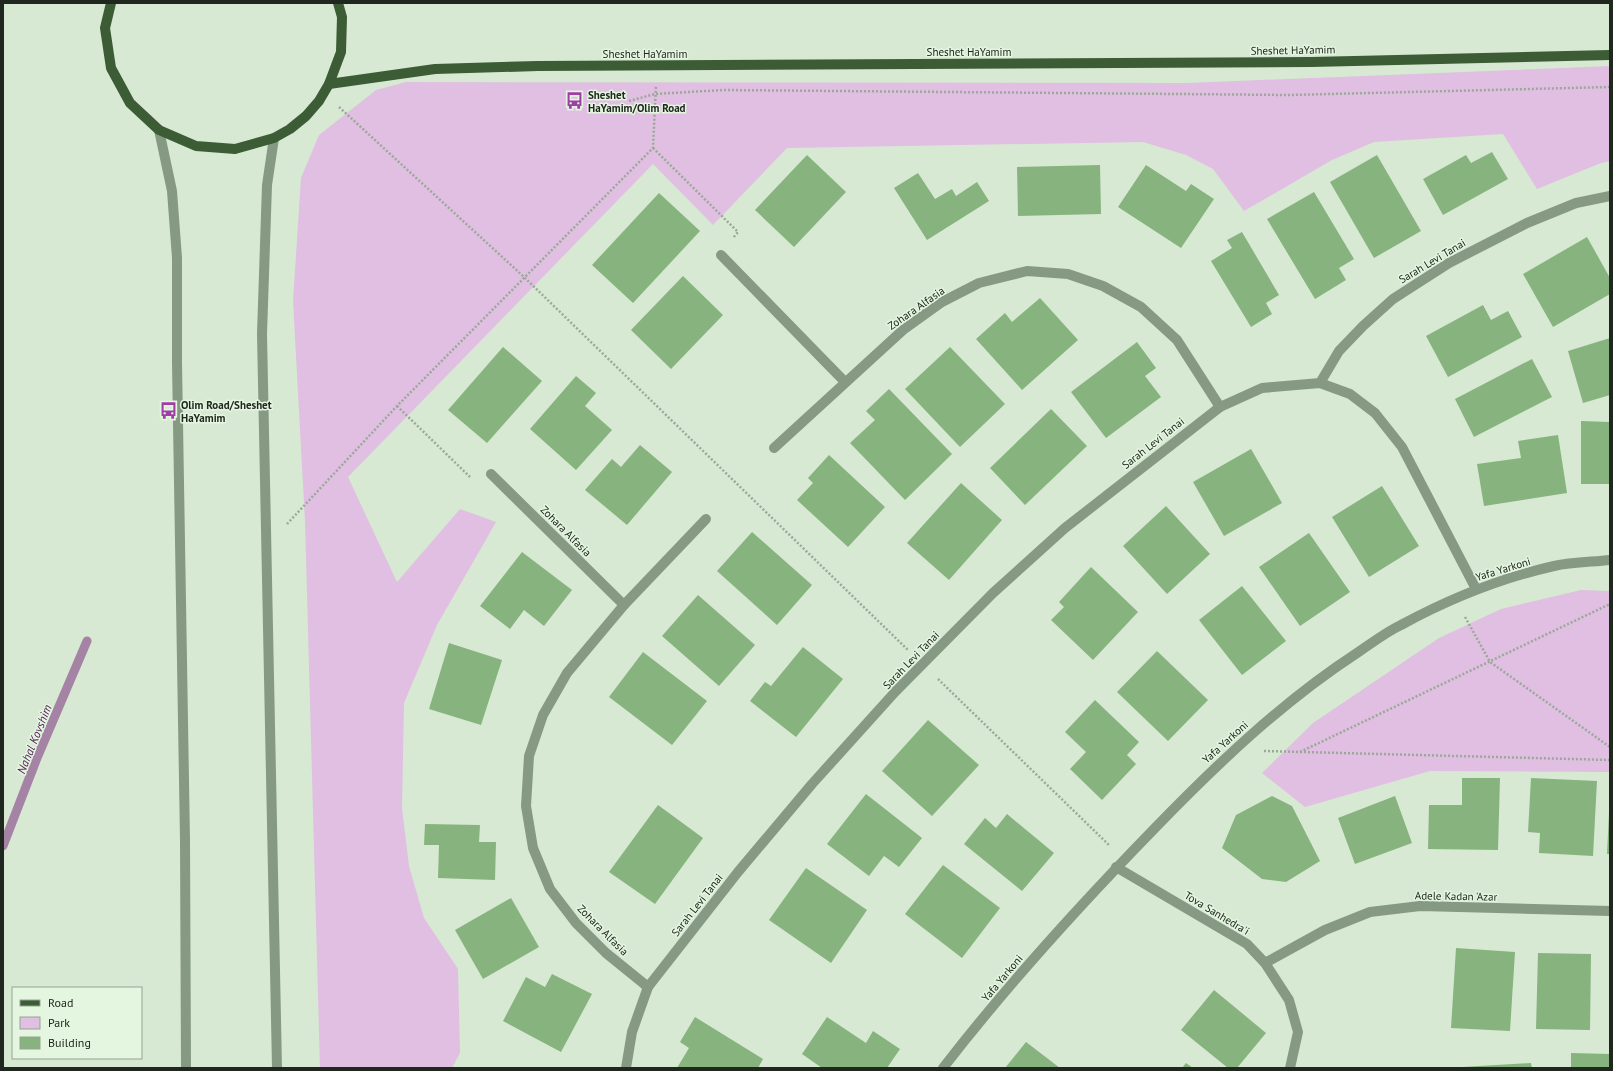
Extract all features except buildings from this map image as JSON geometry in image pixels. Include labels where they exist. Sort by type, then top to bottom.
[{"type":"main road","points":[[111,3],[105,28],[111,68],[130,103],[160,130],[196,146],[235,149],[274,138],[290,129],[306,116],[327,89],[341,52],[342,17],[338,3]]},
{"type":"main road","name":"Sheshet HaYamim","points":[[327,89],[435,69],[538,66],[1311,62],[1610,55]]},
{"type":"street","points":[[160,130],[172,191],[178,258],[177,362],[185,840],[186,1068]]},
{"type":"street","points":[[274,138],[267,185],[262,334],[277,1068]]},
{"type":"street","name":"Sarah Levi Tanai","points":[[1320,383],[1339,351],[1363,326],[1393,299],[1442,267],[1527,223],[1576,203],[1610,196]]},
{"type":"street","points":[[721,255],[845,382]]},
{"type":"street","name":"Zohara Alfasia","points":[[774,448],[903,330],[942,302],[979,283],[1027,271],[1068,274],[1103,286],[1141,307],[1177,340],[1220,407]]},
{"type":"street","name":"Sarah Levi Tanai","points":[[626,1068],[632,1032],[648,987],[738,872],[812,784],[895,692],[993,593],[1064,528],[1220,407],[1262,388],[1320,383],[1350,394],[1376,413],[1402,448],[1476,590]]},
{"type":"street","name":"Zohara Alfasia","points":[[491,474],[624,606]]},
{"type":"street","name":"Zohara Alfasia","points":[[648,987],[601,948],[576,923],[550,889],[533,848],[526,806],[529,756],[542,715],[567,673],[624,606],[706,519]]},
{"type":"street","name":"Yafa Yarkoni","points":[[944,1068],[965,1040],[1041,950],[1116,867],[1203,778],[1265,722],[1333,669],[1399,625],[1476,590],[1555,566],[1610,560]]},
{"type":"street","name":"Tova Sanhedra'i","points":[[1116,867],[1247,944],[1265,963],[1289,1000],[1298,1032],[1290,1068]]},
{"type":"street","name":"Adele Kadan 'Azar","points":[[1265,963],[1325,930],[1370,912],[1420,906],[1610,911]]},
{"type":"path","points":[[266,546],[397,406],[653,148],[657,66]]},
{"type":"path","points":[[629,101],[655,94],[723,90],[1289,95],[1610,86]]},
{"type":"path","points":[[327,89],[1124,859]]},
{"type":"path","points":[[653,148],[738,232],[721,255]]},
{"type":"path","points":[[397,406],[479,485],[491,474]]},
{"type":"path","points":[[1455,600],[1490,662],[1610,747]]},
{"type":"path","points":[[1300,752],[1610,604]]},
{"type":"path","points":[[1234,750],[1610,760]]},
{"type":"green space","points":[[1610,66],[1610,161],[1601,163],[1537,189],[1503,134],[1374,142],[1332,160],[1244,211],[1213,169],[1186,155],[1143,142],[787,148],[713,225],[653,164],[348,477],[397,582],[460,509],[496,522],[437,625],[404,703],[402,808],[409,866],[424,918],[458,969],[460,1053],[452,1068],[320,1068],[305,521],[293,301],[301,178],[319,135],[376,90],[406,82],[1187,83]]},
{"type":"green space","points":[[1581,590],[1610,591],[1610,772],[1430,771],[1305,807],[1262,773],[1313,723],[1439,638],[1501,609]]},
{"type":"waterway","name":"Nahal Kovshim","points":[[3,846],[37,758],[87,641]]},
{"type":"place","name":"Sheshet HaYamim/Olim Road","points":[[575,101]]},
{"type":"place","name":"Olim Road/Sheshet HaYamim","points":[[168,411]]}]
